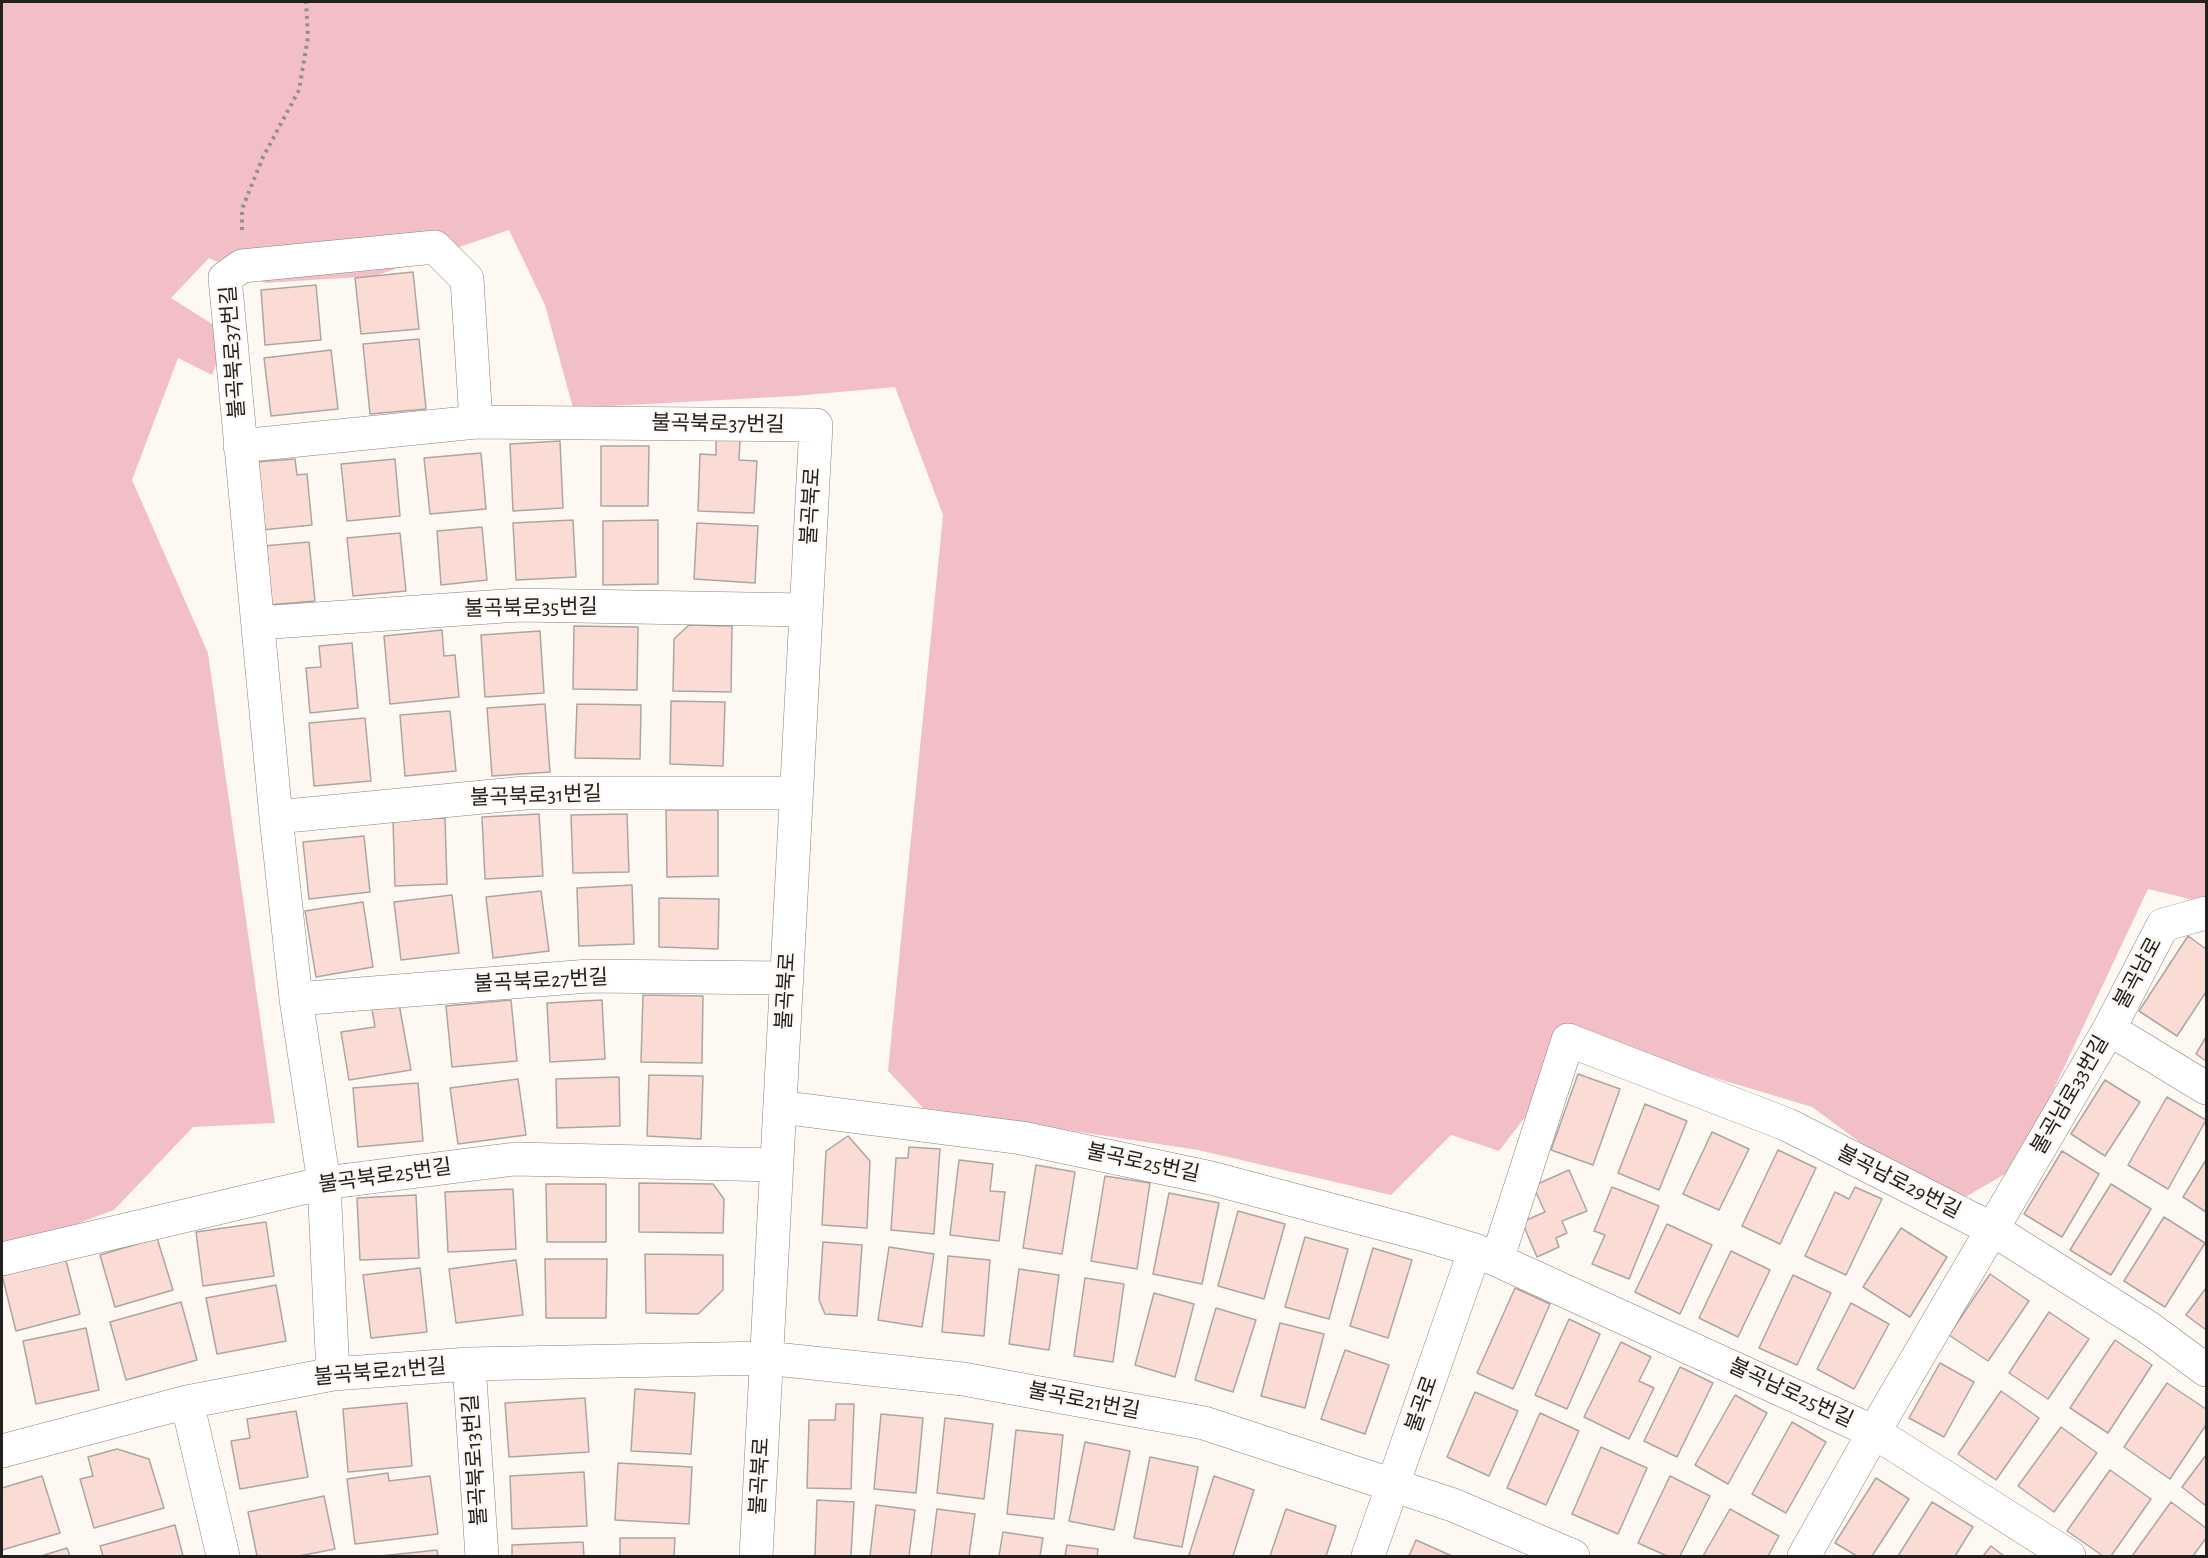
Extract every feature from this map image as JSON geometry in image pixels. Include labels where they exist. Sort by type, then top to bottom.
[{"type":"street","name":"불곡북로37번길","points":[[476,422],[467,279],[435,247],[242,266],[225,278],[240,446],[476,422],[816,425]]},
{"type":"street","name":"불곡북로","points":[[756,1557],[816,425]]},
{"type":"street","points":[[240,446],[296,999],[324,1183],[333,1374]]},
{"type":"street","name":"불곡북로35번길","points":[[258,623],[519,605],[806,610]]},
{"type":"street","name":"불곡북로31번길","points":[[276,817],[525,793],[796,793]]},
{"type":"street","name":"불곡남로","points":[[2109,1029],[2163,926],[2206,913]]},
{"type":"street","name":"불곡북로27번길","points":[[296,999],[589,976],[786,978]]},
{"type":"street","name":"불곡남로33번길","points":[[1804,1557],[1874,1432],[2109,1029],[2206,1088]]},
{"type":"street","name":"불곡남로29번길","points":[[1568,1040],[1788,1125],[1992,1229],[2149,1328],[2206,1370]]},
{"type":"street","name":"불곡로","points":[[1368,1557],[1393,1485],[1486,1255],[1568,1040]]},
{"type":"street","name":"불곡로25번길","points":[[780,1107],[1022,1138],[1211,1178],[1420,1234],[1486,1255]]},
{"type":"street","name":"불곡북로25번길","points":[[2,1259],[324,1183],[515,1159],[776,1165]]},
{"type":"street","name":"불곡남로25번길","points":[[1486,1255],[1874,1432],[2069,1557]]},
{"type":"street","name":"불곡북로21번길","points":[[2,1451],[187,1402],[333,1374],[469,1364],[766,1358]]},
{"type":"street","name":"불곡로21번길","points":[[766,1358],[963,1379],[1204,1423],[1453,1505],[1573,1557]]},
{"type":"street","name":"불곡북로13번길","points":[[469,1364],[482,1557]]},
{"type":"street","points":[[187,1402],[224,1557]]},
{"type":"path","points":[[242,266],[242,209],[263,157],[299,90],[308,37],[306,2]]},
{"type":"shaded area","points":[[2,2],[2206,2],[2206,899],[2198,901],[2148,889],[2017,1167],[1948,1207],[1812,1107],[1646,1057],[1570,1059],[1499,1151],[1451,1135],[1391,1195],[1198,1150],[923,1108],[888,1071],[943,515],[895,387],[795,396],[573,408],[545,305],[509,230],[375,276],[265,283],[209,258],[171,298],[228,334],[212,375],[178,358],[132,480],[208,653],[275,1123],[193,1127],[114,1210],[2,1252]]},
{"type":"building","points":[[413,272],[419,329],[361,334],[355,278]]},
{"type":"building","points":[[316,285],[321,340],[265,345],[261,290]]},
{"type":"building","points":[[419,339],[426,409],[370,414],[363,344]]},
{"type":"building","points":[[331,350],[338,409],[271,416],[264,358]]},
{"type":"building","points":[[716,438],[740,439],[739,460],[757,461],[754,513],[698,511],[700,454],[716,455]]},
{"type":"building","points":[[560,441],[563,508],[513,511],[510,444]]},
{"type":"building","points":[[601,446],[649,446],[648,506],[601,506]]},
{"type":"building","points":[[481,453],[486,509],[430,514],[424,458]]},
{"type":"building","points":[[295,459],[297,475],[307,474],[312,525],[262,530],[256,462]]},
{"type":"building","points":[[395,459],[400,516],[347,521],[341,464]]},
{"type":"building","points":[[573,520],[576,577],[516,580],[513,523]]},
{"type":"building","points":[[658,520],[658,584],[603,585],[603,521]]},
{"type":"building","points":[[697,523],[758,526],[755,583],[694,579]]},
{"type":"building","points":[[482,527],[487,580],[441,585],[437,531]]},
{"type":"building","points":[[400,533],[406,591],[353,596],[347,538]]},
{"type":"building","points":[[309,542],[315,601],[268,605],[263,546]]},
{"type":"building","points":[[689,625],[732,626],[731,692],[673,691],[674,639]]},
{"type":"building","points":[[574,626],[638,627],[637,690],[573,689]]},
{"type":"building","points":[[442,630],[444,656],[455,655],[459,697],[390,704],[384,636]]},
{"type":"building","points":[[540,631],[544,693],[485,697],[481,635]]},
{"type":"building","points":[[352,643],[358,708],[310,713],[306,668],[321,667],[319,646]]},
{"type":"building","points":[[671,701],[725,702],[723,766],[670,764]]},
{"type":"building","points":[[545,704],[550,772],[492,776],[487,708]]},
{"type":"building","points":[[577,704],[641,705],[640,759],[575,758]]},
{"type":"building","points":[[450,711],[456,771],[405,776],[400,715]]},
{"type":"building","points":[[365,718],[371,781],[314,786],[309,723]]},
{"type":"building","points":[[666,810],[718,810],[718,876],[667,877]]},
{"type":"building","points":[[539,814],[543,876],[485,879],[482,817]]},
{"type":"building","points":[[627,814],[629,872],[573,873],[571,815]]},
{"type":"building","points":[[445,818],[447,884],[395,886],[393,820]]},
{"type":"building","points":[[364,836],[370,892],[309,899],[303,842]]},
{"type":"building","points":[[632,885],[634,944],[579,946],[577,888]]},
{"type":"building","points":[[541,891],[549,951],[493,958],[486,897]]},
{"type":"building","points":[[452,895],[459,953],[401,960],[394,902]]},
{"type":"building","points":[[659,898],[719,899],[718,949],[659,947]]},
{"type":"building","points":[[363,902],[373,967],[316,977],[305,911]]},
{"type":"building","points":[[2188,936],[2206,949],[2206,992],[2177,1036],[2139,1011]]},
{"type":"building","points":[[643,995],[703,996],[702,1063],[641,1062]]},
{"type":"building","points":[[511,1000],[517,1061],[452,1067],[446,1006]]},
{"type":"building","points":[[602,1000],[605,1059],[550,1062],[547,1003]]},
{"type":"building","points":[[399,1004],[411,1070],[349,1080],[341,1032],[375,1027],[372,1009]]},
{"type":"building","points":[[2206,1037],[2206,1061],[2196,1054]]},
{"type":"building","points":[[1578,1074],[1620,1089],[1593,1165],[1551,1150]]},
{"type":"building","points":[[649,1075],[703,1076],[701,1139],[647,1136]]},
{"type":"building","points":[[619,1077],[620,1126],[557,1128],[556,1079]]},
{"type":"building","points":[[518,1079],[526,1135],[458,1144],[450,1088]]},
{"type":"building","points":[[2105,1080],[2140,1102],[2105,1156],[2071,1134]]},
{"type":"building","points":[[418,1083],[423,1141],[358,1147],[353,1088]]},
{"type":"building","points":[[2167,1097],[2206,1120],[2168,1189],[2128,1165]]},
{"type":"building","points":[[1645,1104],[1687,1121],[1659,1190],[1618,1173]]},
{"type":"building","points":[[1712,1132],[1749,1149],[1719,1210],[1683,1194]]},
{"type":"building","points":[[848,1136],[870,1161],[867,1228],[822,1225],[826,1151]]},
{"type":"building","points":[[909,1147],[940,1149],[934,1234],[891,1230],[896,1158],[908,1158]]},
{"type":"building","points":[[1778,1150],[1816,1168],[1780,1244],[1742,1226]]},
{"type":"building","points":[[2062,1151],[2099,1174],[2062,1237],[2024,1214]]},
{"type":"building","points":[[959,1160],[993,1164],[990,1191],[1005,1192],[999,1241],[950,1235]]},
{"type":"building","points":[[2206,1160],[2206,1212],[2183,1197]]},
{"type":"building","points":[[1036,1165],[1075,1172],[1062,1254],[1023,1248]]},
{"type":"building","points":[[1569,1170],[1587,1211],[1562,1221],[1567,1233],[1556,1238],[1559,1247],[1537,1257],[1522,1222],[1545,1212],[1533,1186]]},
{"type":"building","points":[[1105,1176],[1150,1183],[1137,1269],[1091,1261]]},
{"type":"building","points":[[639,1183],[713,1184],[724,1199],[723,1233],[639,1232]]},
{"type":"building","points":[[546,1184],[606,1184],[606,1242],[547,1242]]},
{"type":"building","points":[[2111,1184],[2151,1209],[2111,1275],[2070,1250]]},
{"type":"building","points":[[1612,1187],[1659,1206],[1629,1279],[1592,1264],[1605,1235],[1594,1231]]},
{"type":"building","points":[[1855,1187],[1882,1199],[1846,1275],[1805,1256],[1835,1192],[1849,1199]]},
{"type":"building","points":[[513,1189],[516,1249],[448,1252],[445,1192]]},
{"type":"building","points":[[1169,1193],[1219,1203],[1202,1284],[1153,1274]]},
{"type":"building","points":[[416,1195],[419,1258],[360,1260],[357,1198]]},
{"type":"building","points":[[1238,1211],[1285,1224],[1264,1299],[1218,1286]]},
{"type":"building","points":[[2164,1217],[2205,1243],[2165,1307],[2124,1281]]},
{"type":"building","points":[[266,1222],[274,1276],[203,1286],[196,1232]]},
{"type":"building","points":[[1667,1224],[1712,1245],[1680,1314],[1635,1292]]},
{"type":"building","points":[[1901,1228],[1947,1257],[1910,1317],[1863,1287]]},
{"type":"building","points":[[1305,1237],[1348,1249],[1329,1319],[1285,1307]]},
{"type":"building","points":[[157,1238],[173,1290],[115,1307],[100,1255]]},
{"type":"building","points":[[823,1242],[862,1245],[857,1316],[825,1314],[819,1300]]},
{"type":"building","points":[[889,1247],[934,1254],[922,1327],[878,1320]]},
{"type":"building","points":[[1373,1248],[1412,1260],[1388,1338],[1350,1326]]},
{"type":"building","points":[[1731,1251],[1770,1270],[1738,1337],[1699,1318]]},
{"type":"building","points":[[645,1254],[723,1255],[723,1290],[698,1314],[646,1313]]},
{"type":"building","points":[[948,1256],[990,1260],[984,1336],[942,1332]]},
{"type":"building","points":[[65,1257],[80,1314],[16,1331],[2,1275]]},
{"type":"building","points":[[545,1259],[607,1259],[606,1318],[546,1318]]},
{"type":"building","points":[[516,1260],[523,1315],[456,1323],[449,1269]]},
{"type":"building","points":[[420,1268],[427,1332],[371,1338],[363,1275]]},
{"type":"building","points":[[1019,1269],[1059,1275],[1049,1350],[1009,1344]]},
{"type":"building","points":[[1990,1274],[2029,1301],[1988,1361],[1949,1335]]},
{"type":"building","points":[[1793,1275],[1831,1293],[1797,1365],[1759,1348]]},
{"type":"building","points":[[1085,1278],[1124,1284],[1113,1362],[1074,1356]]},
{"type":"building","points":[[276,1285],[286,1341],[217,1354],[206,1298]]},
{"type":"building","points":[[1515,1288],[1550,1304],[1513,1389],[1477,1373]]},
{"type":"building","points":[[2206,1288],[2206,1330],[2186,1315]]},
{"type":"building","points":[[1154,1293],[1194,1304],[1175,1377],[1135,1365]]},
{"type":"building","points":[[181,1302],[197,1360],[126,1380],[110,1322]]},
{"type":"building","points":[[1851,1303],[1889,1324],[1854,1389],[1817,1369]]},
{"type":"building","points":[[1216,1308],[1256,1320],[1233,1392],[1195,1380]]},
{"type":"building","points":[[2049,1312],[2089,1339],[2048,1399],[2009,1373]]},
{"type":"building","points":[[1569,1319],[1600,1334],[1567,1409],[1535,1395]]},
{"type":"building","points":[[1280,1323],[1324,1334],[1305,1408],[1261,1396]]},
{"type":"building","points":[[86,1328],[99,1390],[36,1404],[23,1341]]},
{"type":"building","points":[[2115,1340],[2152,1365],[2108,1433],[2070,1408]]},
{"type":"building","points":[[1621,1342],[1651,1357],[1639,1381],[1654,1388],[1629,1439],[1584,1417]]},
{"type":"building","points":[[1345,1350],[1389,1365],[1365,1434],[1321,1419]]},
{"type":"building","points":[[1940,1363],[1974,1382],[1944,1437],[1909,1418]]},
{"type":"building","points":[[1680,1367],[1713,1383],[1677,1457],[1644,1441]]},
{"type":"building","points":[[2167,1383],[2206,1409],[2206,1425],[2170,1479],[2124,1447]]},
{"type":"building","points":[[635,1389],[695,1393],[691,1454],[631,1451]]},
{"type":"building","points":[[2001,1391],[2039,1418],[1996,1480],[1958,1454]]},
{"type":"building","points":[[1475,1392],[1518,1411],[1489,1476],[1447,1457]]},
{"type":"building","points":[[1735,1395],[1767,1413],[1728,1484],[1695,1465]]},
{"type":"building","points":[[585,1398],[589,1452],[509,1457],[505,1403]]},
{"type":"building","points":[[407,1403],[412,1466],[348,1472],[343,1409]]},
{"type":"building","points":[[836,1404],[854,1404],[851,1489],[807,1488],[809,1420],[835,1420]]},
{"type":"building","points":[[296,1411],[308,1477],[240,1489],[231,1441],[250,1438],[247,1419]]},
{"type":"building","points":[[1540,1413],[1579,1431],[1546,1505],[1507,1488]]},
{"type":"building","points":[[881,1414],[923,1418],[916,1493],[874,1489]]},
{"type":"building","points":[[945,1418],[993,1424],[984,1499],[937,1493]]},
{"type":"building","points":[[1792,1422],[1826,1442],[1786,1513],[1752,1494]]},
{"type":"building","points":[[2061,1427],[2097,1453],[2054,1512],[2018,1486]]},
{"type":"building","points":[[1016,1430],[1063,1435],[1054,1519],[1007,1514]]},
{"type":"building","points":[[1085,1442],[1130,1451],[1114,1530],[1069,1521]]},
{"type":"building","points":[[1601,1447],[1647,1468],[1618,1534],[1572,1514]]},
{"type":"building","points":[[117,1449],[149,1459],[164,1508],[94,1528],[80,1479],[93,1476],[88,1457]]},
{"type":"building","points":[[2206,1455],[2206,1506],[2182,1487]]},
{"type":"building","points":[[1150,1457],[1198,1467],[1182,1547],[1134,1538]]},
{"type":"building","points":[[618,1463],[692,1467],[689,1524],[615,1520]]},
{"type":"building","points":[[2110,1470],[2151,1499],[2111,1556],[2103,1556],[2067,1531]]},
{"type":"building","points":[[584,1472],[587,1526],[512,1529],[510,1476]]},
{"type":"building","points":[[388,1473],[389,1481],[430,1476],[438,1534],[355,1544],[347,1479]]},
{"type":"building","points":[[42,1476],[60,1533],[2,1550],[2,1488]]},
{"type":"building","points":[[1214,1476],[1254,1490],[1233,1556],[1192,1556],[1189,1555]]},
{"type":"building","points":[[1670,1476],[1710,1496],[1680,1556],[1667,1556],[1638,1543]]},
{"type":"building","points":[[1876,1478],[1909,1499],[1872,1556],[1857,1556],[1835,1543]]},
{"type":"building","points":[[324,1496],[335,1549],[299,1556],[257,1556],[248,1512]]},
{"type":"building","points":[[817,1500],[854,1502],[851,1556],[815,1556]]},
{"type":"building","points":[[1932,1502],[1973,1527],[1955,1556],[1898,1556]]},
{"type":"building","points":[[2171,1502],[2206,1528],[2206,1538],[2193,1556],[2132,1556]]},
{"type":"building","points":[[876,1505],[915,1510],[909,1556],[870,1556]]},
{"type":"building","points":[[937,1509],[975,1514],[969,1556],[931,1556]]},
{"type":"building","points":[[1286,1509],[1336,1526],[1326,1556],[1270,1556]]},
{"type":"building","points":[[1730,1509],[1779,1536],[1768,1556],[1703,1556]]},
{"type":"building","points":[[175,1525],[183,1556],[103,1556],[100,1546]]},
{"type":"building","points":[[1003,1532],[1043,1538],[1040,1556],[999,1556]]},
{"type":"building","points":[[620,1538],[675,1538],[674,1556],[620,1556]]},
{"type":"building","points":[[1416,1540],[1452,1556],[1409,1556]]},
{"type":"building","points":[[583,1542],[584,1556],[512,1556],[512,1545]]},
{"type":"building","points":[[1067,1545],[1098,1549],[1097,1556],[1065,1556]]},
{"type":"building","points":[[1991,1546],[2004,1556],[1983,1556]]},
{"type":"building","points":[[67,1548],[70,1556],[41,1556]]},
{"type":"building","points":[[437,1550],[438,1556],[380,1556]]}]
